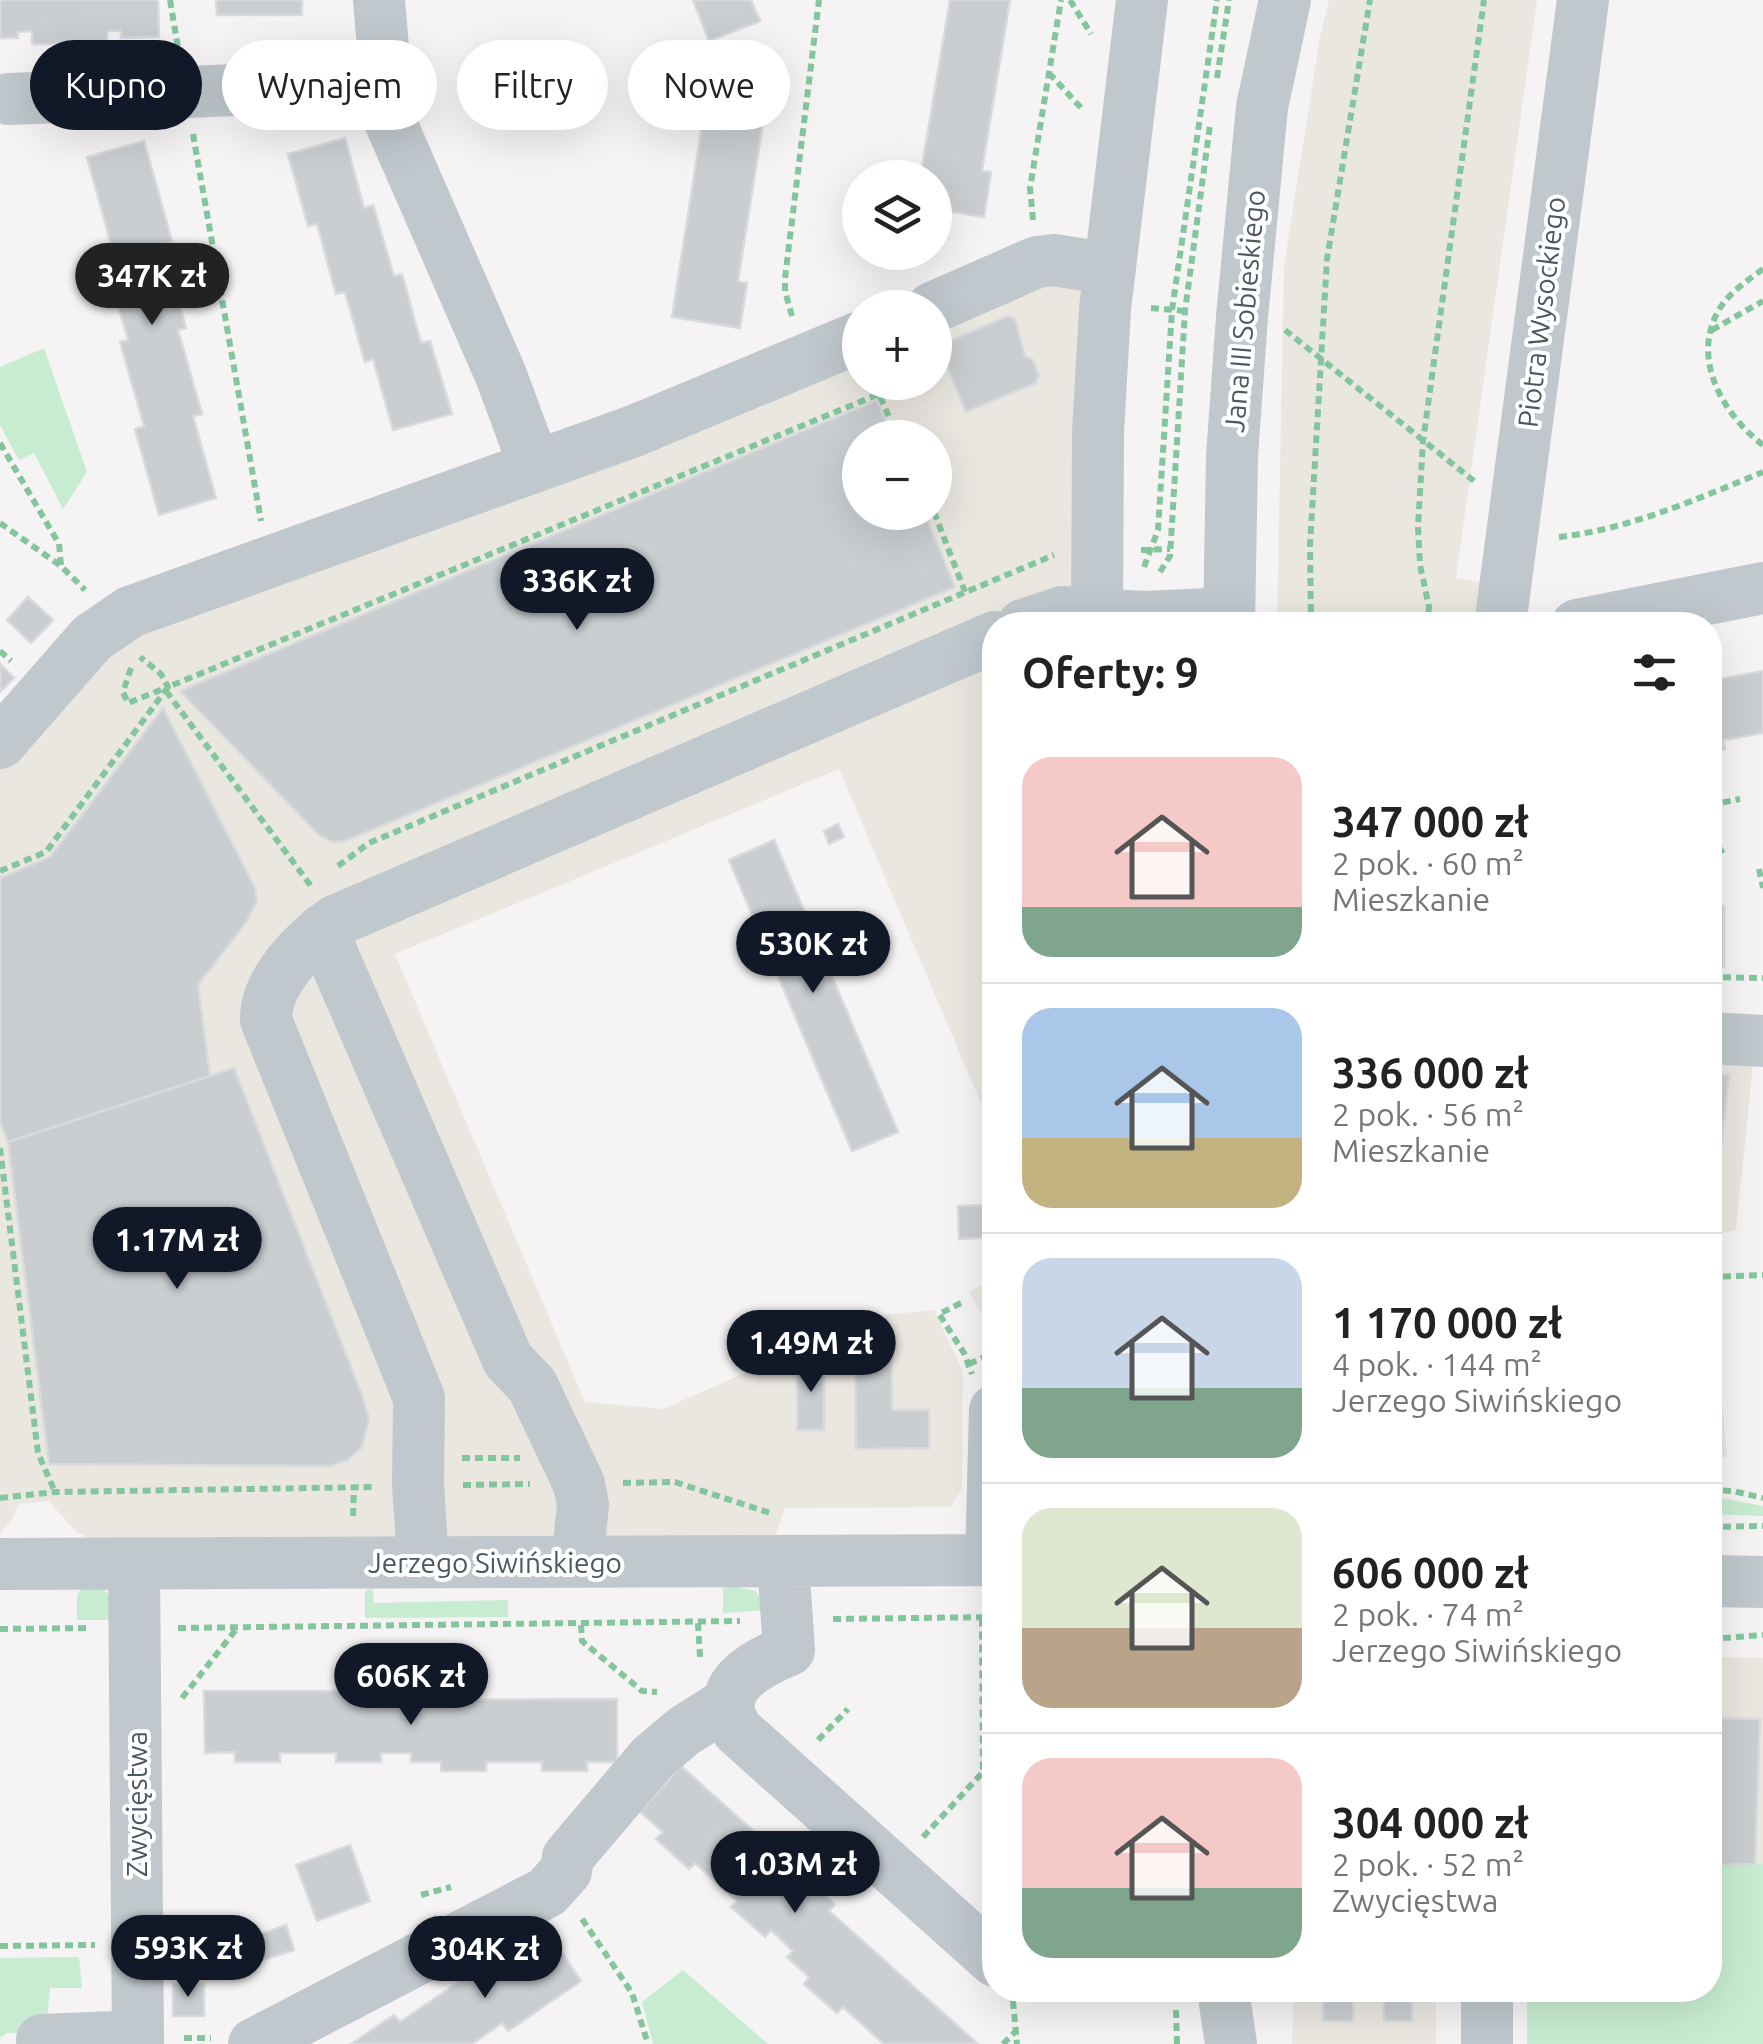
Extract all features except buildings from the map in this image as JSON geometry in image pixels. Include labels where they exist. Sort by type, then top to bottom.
[{"type":"street","points":[[379,0],[382,40]]},
{"type":"street","points":[[1075,612],[1119,610],[1098,432],[1110,269],[1142,0]]},
{"type":"street","name":"Jana III Sobieskiego","points":[[1229,612],[1232,456],[1244,300],[1262,107],[1285,0]]},
{"type":"street","name":"Piotra Wysockiego","points":[[1502,612],[1583,0]]},
{"type":"street","points":[[9,99],[30,98]]},
{"type":"street","points":[[394,130],[500,373],[535,467]]},
{"type":"street","points":[[952,299],[1037,262],[1054,260],[1110,269]]},
{"type":"street","points":[[0,743],[92,638],[130,612],[634,431],[842,344]]},
{"type":"street","points":[[1642,612],[1763,588]]},
{"type":"street","points":[[317,908],[353,913],[982,643]]},
{"type":"street","points":[[317,908],[272,991],[266,1020],[418,1398],[423,1560]]},
{"type":"street","points":[[317,908],[508,1360],[532,1386],[578,1484],[584,1505],[578,1562]]},
{"type":"street","points":[[1722,1039],[1763,1041]]},
{"type":"street","points":[[784,1540],[789,1650],[762,1661],[732,1689],[728,1703],[730,1719],[982,1950]]},
{"type":"street","name":"Jerzego Siwińskiego","points":[[0,1564],[578,1562],[784,1540],[982,1560]]},
{"type":"street","name":"Zwycięstwa","points":[[134,1564],[138,2040]]},
{"type":"street","points":[[1722,1581],[1763,1582]]},
{"type":"street","points":[[241,2041],[547,1892],[566,1870],[568,1858],[652,1758],[684,1731],[728,1703]]},
{"type":"street","points":[[1225,2002],[1232,2044]]},
{"type":"street","points":[[1248,2002],[1248,2044]]},
{"type":"street","points":[[1487,2002],[1488,2044]]},
{"type":"street","points":[[42,2040],[138,2040]]},
{"type":"path","points":[[170,0],[177,40]]},
{"type":"path","points":[[792,312],[785,278],[819,0]]},
{"type":"path","points":[[1034,224],[1030,188],[1061,0]]},
{"type":"path","points":[[1119,610],[1131,598],[1158,530],[1172,310],[1217,0]]},
{"type":"path","points":[[1214,96],[1229,0]]},
{"type":"path","points":[[1310,612],[1310,545],[1327,260],[1370,0]]},
{"type":"path","points":[[1428,612],[1418,527],[1422,441],[1484,0]]},
{"type":"path","points":[[1119,610],[1170,556],[1184,310],[1212,115]]},
{"type":"path","points":[[192,130],[262,528]]},
{"type":"path","points":[[1763,269],[1726,300],[1714,318],[1709,357],[1720,396],[1732,417],[1763,445]]},
{"type":"path","points":[[1712,330],[1763,301]]},
{"type":"path","points":[[1274,321],[1475,482]]},
{"type":"path","points":[[136,655],[123,692],[128,704],[865,400]]},
{"type":"path","points":[[0,444],[59,544],[60,566]]},
{"type":"path","points":[[1542,539],[1586,534],[1660,514],[1763,472]]},
{"type":"path","points":[[0,523],[60,566],[98,602]]},
{"type":"path","points":[[941,530],[965,592]]},
{"type":"path","points":[[151,664],[317,908]]},
{"type":"path","points":[[0,872],[46,852],[167,689]]},
{"type":"path","points":[[1722,803],[1740,799]]},
{"type":"path","points":[[1722,852],[1725,857]]},
{"type":"path","points":[[1759,869],[1763,888]]},
{"type":"path","points":[[1722,977],[1763,978]]},
{"type":"path","points":[[0,1148],[38,1453],[55,1492]]},
{"type":"path","points":[[1722,1277],[1763,1275]]},
{"type":"path","points":[[969,1364],[982,1358]]},
{"type":"path","points":[[454,1471],[462,1458],[522,1458]]},
{"type":"path","points":[[618,1483],[675,1482],[784,1540]]},
{"type":"path","points":[[446,1485],[536,1484]]},
{"type":"path","points":[[0,1498],[55,1492],[388,1487]]},
{"type":"path","points":[[1722,1491],[1763,1498]]},
{"type":"path","points":[[1722,1527],[1763,1526]]},
{"type":"path","points":[[0,1629],[582,1625],[982,1616]]},
{"type":"path","points":[[582,1625],[582,1641],[642,1691],[672,1693]]},
{"type":"path","points":[[178,1704],[238,1627]]},
{"type":"path","points":[[1722,1638],[1763,1635]]},
{"type":"path","points":[[894,1871],[982,1773]]},
{"type":"path","points":[[556,1882],[632,1992],[645,2024],[648,2044]]},
{"type":"path","points":[[1013,2002],[1017,2044]]},
{"type":"path","points":[[1003,2044],[1016,2031]]},
{"type":"path","points":[[138,2040],[241,2041]]},
{"type":"shaded area","points":[[1329,0],[1537,0],[1456,578],[1486,583],[1480,612],[1277,612],[1284,266]]},
{"type":"shaded area","points":[[1048,277],[1080,290],[1086,299],[1077,612],[982,612],[982,1105],[839,769],[395,954],[585,1402],[663,1409],[874,1316],[934,1310],[963,1372],[962,1489],[950,1507],[785,1508],[776,1534],[744,1541],[96,1542],[75,1531],[49,1501],[18,1504],[13,1518],[0,1533],[0,767],[107,646],[842,365],[842,400],[952,400],[952,318]]},
{"type":"shaded area","points":[[1722,1063],[1753,1064],[1736,1230],[1722,1233]]},
{"type":"shaded area","points":[[982,1286],[982,1314],[969,1292]]},
{"type":"shaded area","points":[[1722,1400],[1727,1457],[1722,1457]]},
{"type":"shaded area","points":[[1722,1657],[1763,1658],[1763,1864],[1722,1865]]},
{"type":"shaded area","points":[[1294,2002],[1436,2002],[1436,2044],[1292,2044]]},
{"type":"green space","points":[[44,348],[87,472],[63,509],[34,453],[19,460],[0,425],[0,367]]},
{"type":"green space","points":[[1722,1498],[1763,1506],[1763,1516],[1722,1514]]},
{"type":"green space","points":[[723,1584],[756,1591],[767,1610],[723,1613]]},
{"type":"green space","points":[[372,1586],[374,1603],[508,1600],[508,1617],[365,1618],[365,1592]]},
{"type":"green space","points":[[83,1587],[109,1594],[120,1620],[77,1620],[77,1595]]},
{"type":"green space","points":[[1763,1864],[1763,2044],[1527,2044],[1527,2002],[1722,2002],[1722,1865]]},
{"type":"green space","points":[[79,1957],[82,1988],[50,1988],[47,2019],[35,2034],[7,2033],[0,2038],[0,1958]]},
{"type":"green space","points":[[683,1970],[768,2044],[653,2044],[642,2002]]}]
